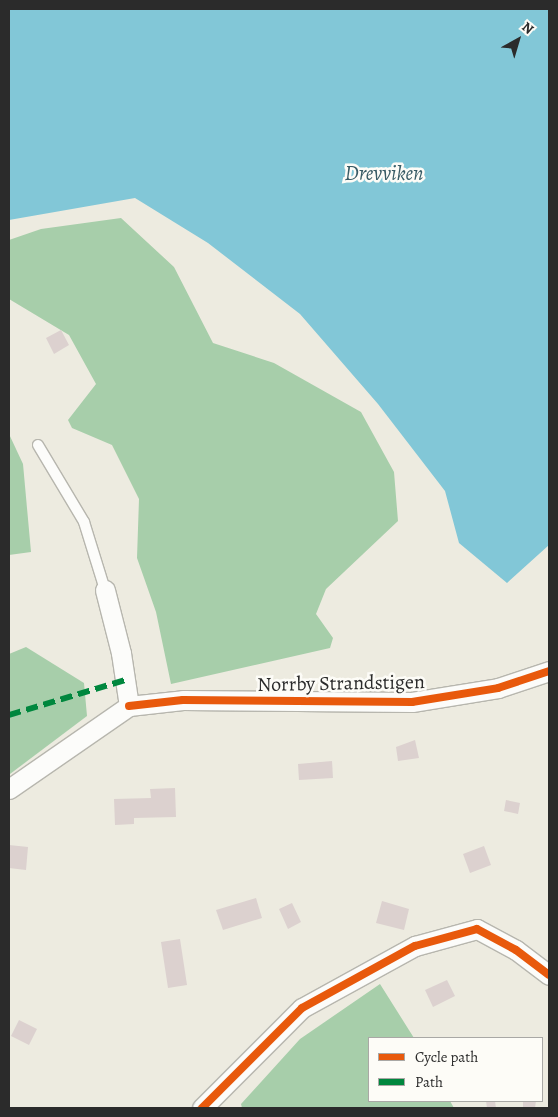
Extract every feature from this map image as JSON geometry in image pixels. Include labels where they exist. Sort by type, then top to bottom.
[{"type":"street","points":[[9,788],[35,774],[129,706],[121,653],[105,590]]},
{"type":"street","name":"Norrby Strandstigen","points":[[129,706],[183,700],[412,702],[498,688],[549,671]]},
{"type":"street","points":[[202,1108],[302,1008],[415,946],[477,929],[516,950],[549,975]]},
{"type":"lane","points":[[38,445],[84,522],[105,590]]},
{"type":"green space","points":[[121,218],[174,267],[213,343],[274,363],[361,412],[394,472],[398,521],[326,589],[316,614],[333,638],[330,648],[171,684],[156,612],[137,558],[139,499],[112,445],[72,428],[68,420],[96,384],[69,335],[9,299],[9,240],[41,229]]},
{"type":"green space","points":[[9,434],[23,464],[31,552],[9,555]]},
{"type":"green space","points":[[26,647],[84,683],[87,716],[10,774],[9,654]]},
{"type":"green space","points":[[380,984],[413,1037],[368,1037],[368,1102],[451,1102],[454,1108],[242,1108],[241,1104],[300,1039]]},
{"type":"water","name":"Drevviken","points":[[9,9],[549,9],[549,545],[507,583],[459,543],[445,491],[378,404],[300,314],[208,243],[135,198],[9,220]]},
{"type":"building","points":[[61,330],[69,345],[54,354],[46,338]]},
{"type":"building","points":[[415,740],[419,758],[398,761],[396,747]]},
{"type":"building","points":[[332,761],[333,778],[299,780],[298,764]]},
{"type":"building","points":[[175,788],[176,817],[134,818],[134,824],[115,825],[114,799],[151,798],[150,789]]},
{"type":"building","points":[[506,800],[520,803],[518,814],[504,811]]},
{"type":"building","points":[[9,845],[28,847],[26,870],[9,868]]},
{"type":"building","points":[[484,846],[491,865],[470,873],[463,854]]},
{"type":"building","points":[[256,898],[262,918],[223,930],[216,910]]},
{"type":"building","points":[[382,901],[409,909],[404,930],[376,923]]},
{"type":"building","points":[[292,903],[301,922],[288,929],[279,909]]},
{"type":"building","points":[[180,939],[187,985],[168,988],[161,942]]},
{"type":"building","points":[[447,980],[455,996],[433,1007],[425,990]]},
{"type":"building","points":[[19,1020],[37,1029],[29,1045],[11,1036]]},
{"type":"building","points":[[486,1102],[495,1102],[496,1108],[487,1108]]},
{"type":"building","points":[[523,1102],[536,1102],[535,1108],[523,1108]]},
{"type":"marked path","points":[[9,715],[125,680]]},
{"type":"cycle path","points":[[129,706],[183,700],[412,702],[498,688],[549,671]]},
{"type":"cycle path","points":[[202,1108],[302,1008],[415,946],[477,929],[516,950],[549,975]]}]
